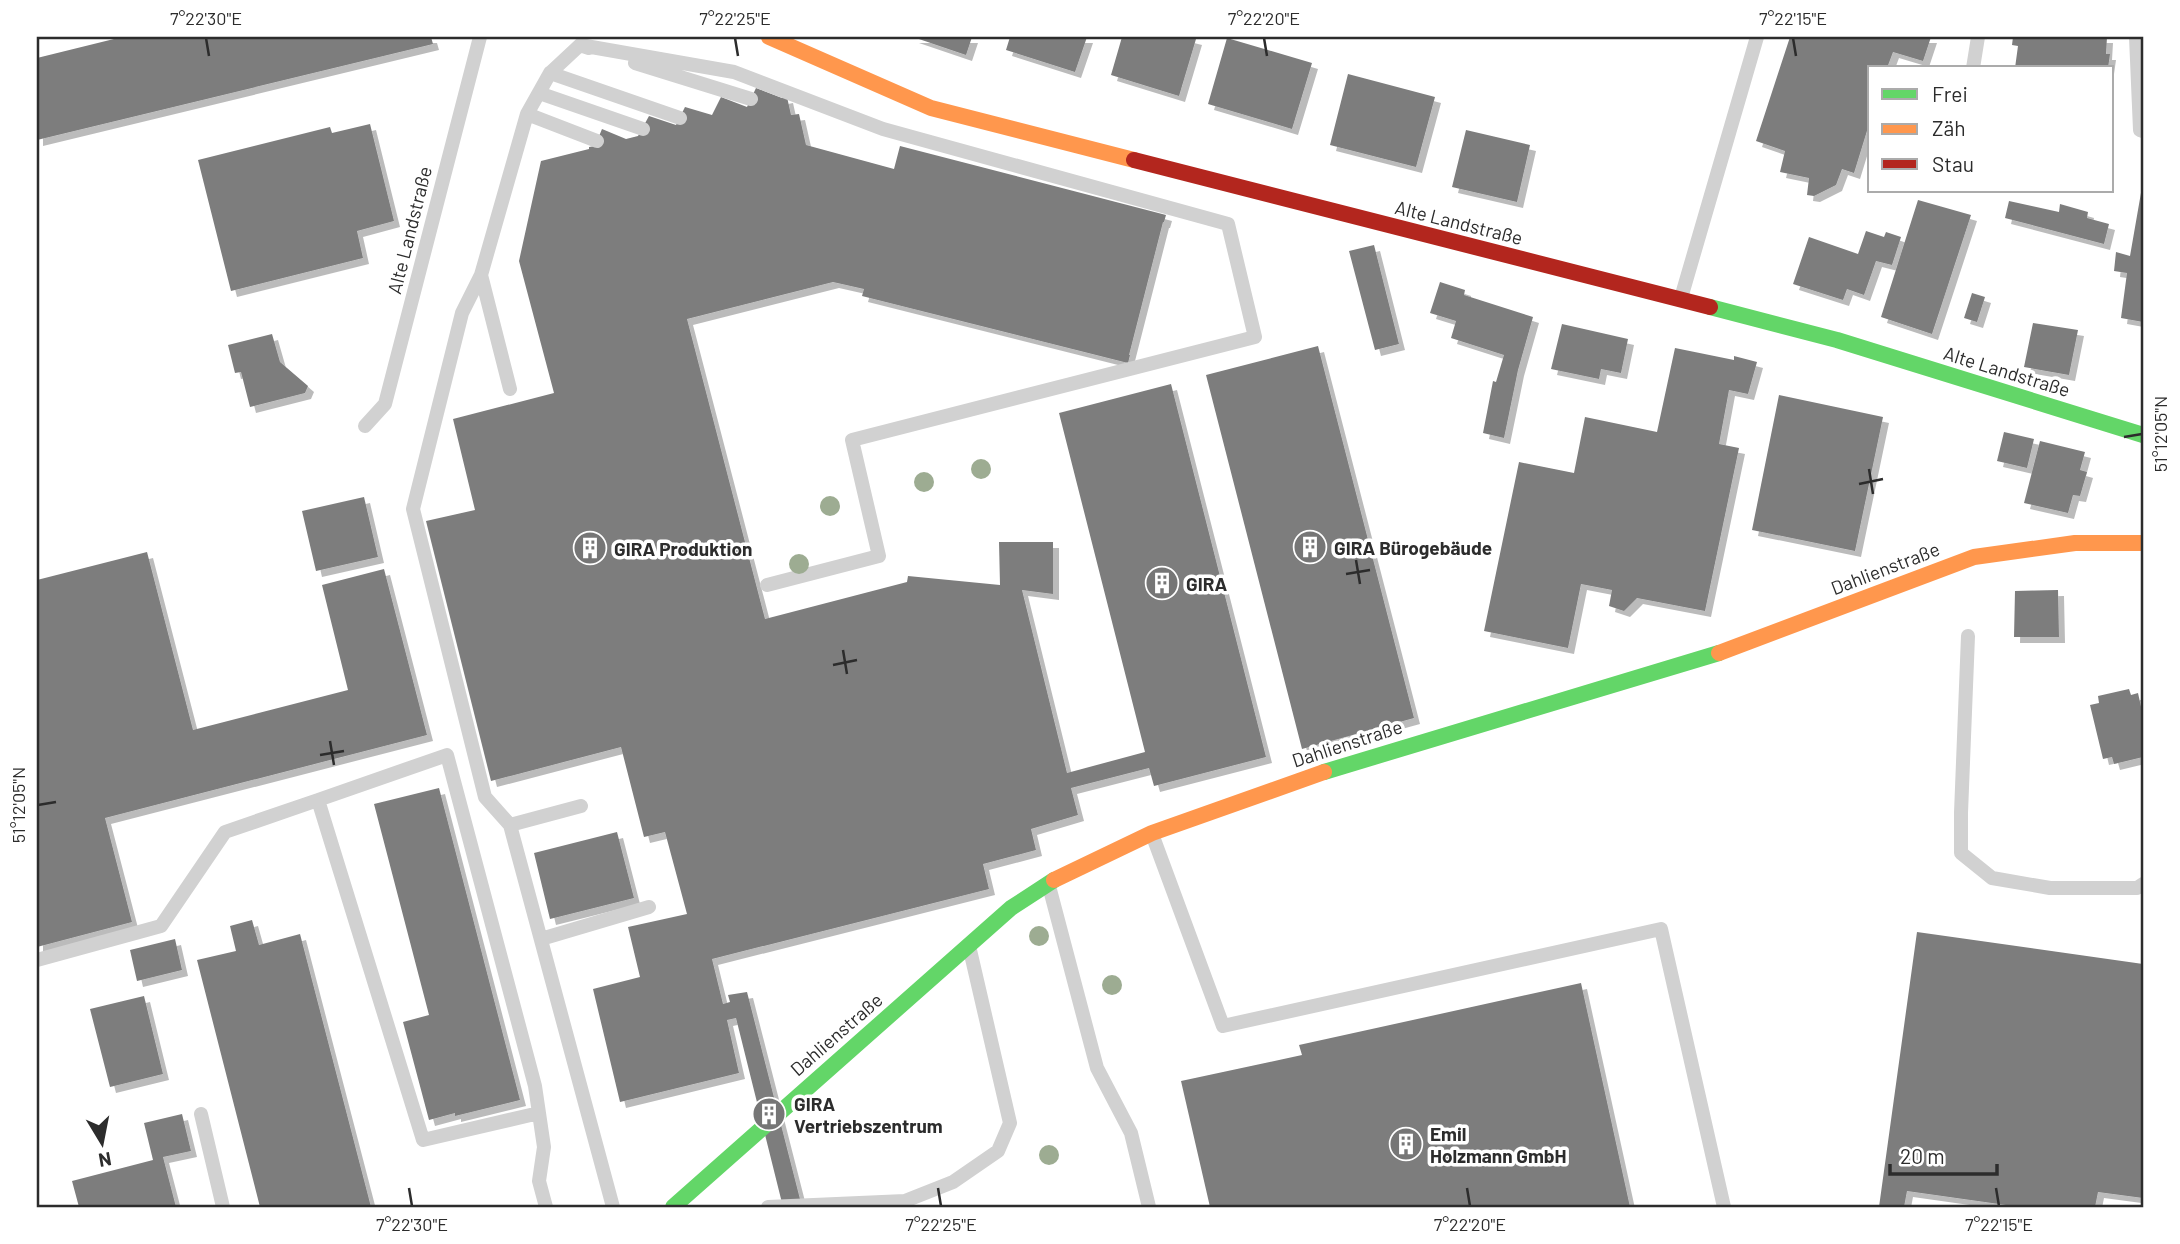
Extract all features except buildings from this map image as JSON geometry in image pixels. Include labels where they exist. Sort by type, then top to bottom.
[{"type":"street","name":"Alte Landstraße","points":[[769,37],[931,108],[1837,340],[2143,435]]},
{"type":"street","name":"Dahlienstraße","points":[[673,1207],[1011,908],[1048,883],[1158,831],[1335,768],[1741,646],[1974,557],[2075,543],[2143,543]]},
{"type":"lane","name":"Alte Landstraße","points":[[365,426],[385,404],[480,37]]},
{"type":"lane","points":[[1681,300],[1757,37]]},
{"type":"lane","points":[[1973,66],[1978,37]]},
{"type":"lane","points":[[2136,37],[2140,130],[2143,131]]},
{"type":"lane","points":[[580,45],[550,73],[527,114],[481,275],[462,313],[413,509],[485,797],[510,825],[613,1207]]},
{"type":"lane","points":[[580,45],[751,99]]},
{"type":"lane","points":[[580,45],[734,72],[883,129],[1228,224],[1255,337],[852,440],[879,556],[767,585]]},
{"type":"lane","points":[[550,73],[680,118]]},
{"type":"lane","points":[[539,93],[643,129]]},
{"type":"lane","points":[[527,114],[597,141]]},
{"type":"lane","points":[[481,275],[510,389]]},
{"type":"lane","points":[[1968,636],[1961,853],[1992,878],[2050,888],[2137,888],[2143,884]]},
{"type":"lane","points":[[37,960],[161,926],[225,832],[447,755],[535,1086],[544,1147],[539,1181],[546,1207]]},
{"type":"lane","points":[[318,800],[423,1140],[539,1113]]},
{"type":"lane","points":[[510,825],[581,806]]},
{"type":"lane","points":[[1158,831],[1223,1026],[1661,929],[1724,1207]]},
{"type":"lane","points":[[1048,883],[1097,1068],[1131,1133],[1149,1207]]},
{"type":"lane","points":[[541,939],[649,907]]},
{"type":"lane","points":[[768,1207],[905,1201],[953,1182],[998,1152],[1010,1123],[969,946]]},
{"type":"lane","points":[[201,1114],[223,1207]]},
{"type":"traffic: fast","points":[[1710,307],[1837,340],[2143,435]]},
{"type":"traffic: fast","points":[[1324,772],[1719,653]]},
{"type":"traffic: fast","points":[[673,1207],[1011,908],[1054,880]]},
{"type":"traffic: slow","points":[[769,37],[931,108],[1134,160]]},
{"type":"traffic: slow","points":[[1719,653],[1974,557],[2075,543],[2143,543]]},
{"type":"traffic: slow","points":[[1054,880],[1152,833],[1324,772]]},
{"type":"traffic: jam","points":[[1134,160],[1710,307]]},
{"type":"place","name":"GIRA Bürogebäude","points":[[1310,547]]},
{"type":"place","name":"GIRA Produktion","points":[[590,548]]},
{"type":"place","name":"GIRA","points":[[1162,583]]},
{"type":"place","name":"GIRA Vertriebszentrum","points":[[769,1114]]},
{"type":"place","name":"Emil Holzmann GmbH","points":[[1406,1144]]}]
